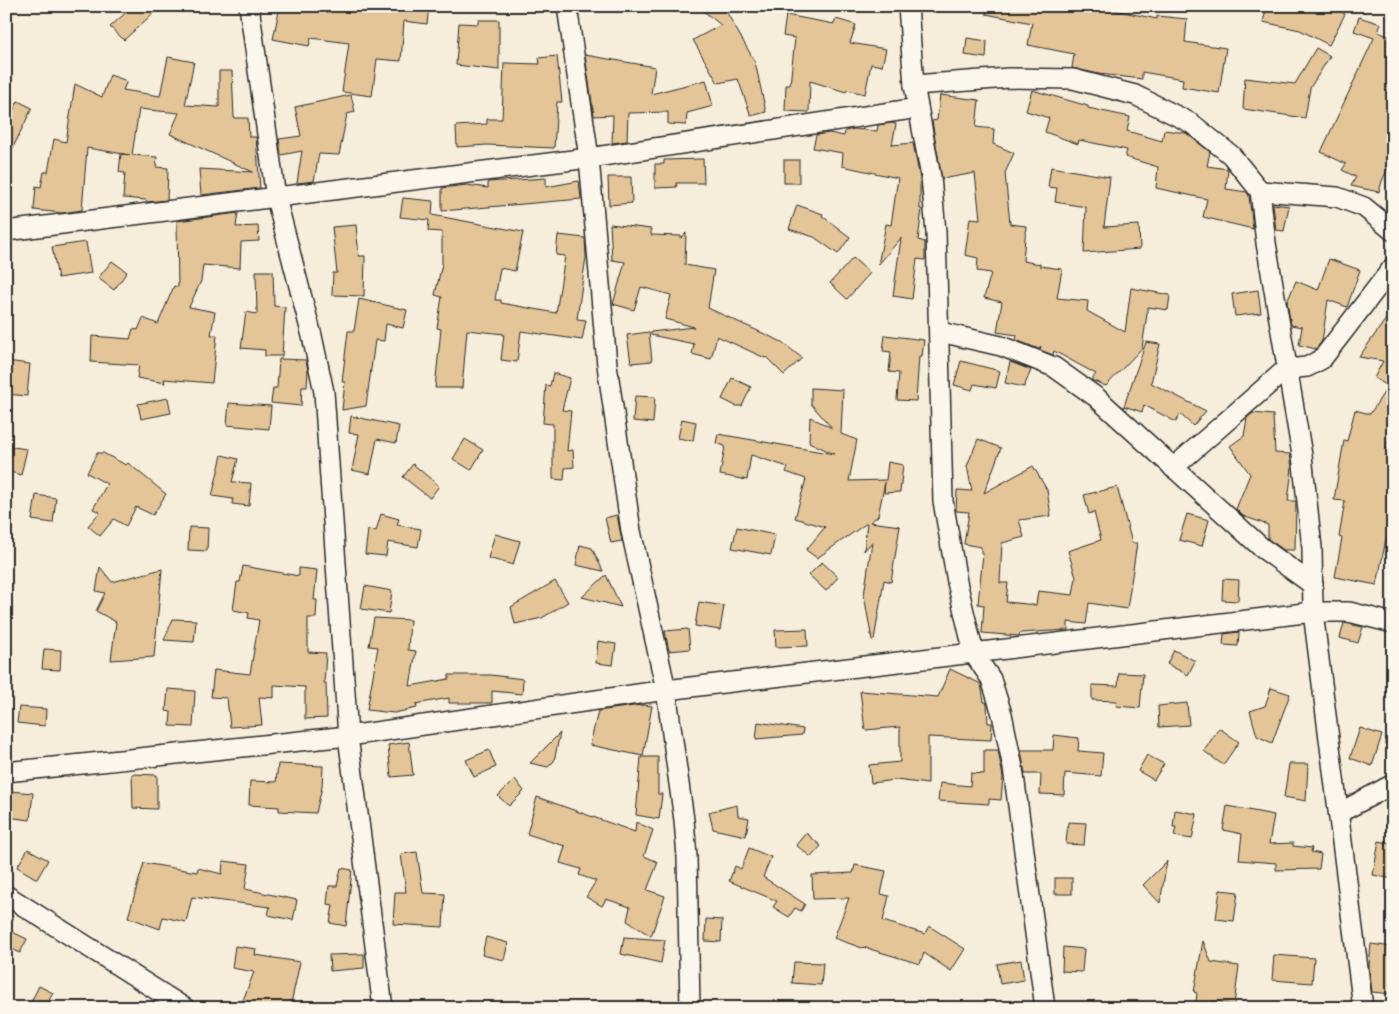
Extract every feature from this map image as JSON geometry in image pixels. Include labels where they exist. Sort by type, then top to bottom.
[{"type":"street","points":[[249,6],[276,198],[312,336],[324,392],[348,736],[383,1008]]},
{"type":"street","points":[[567,6],[589,158],[608,365],[631,531],[666,690],[687,857],[690,1008]]},
{"type":"street","points":[[908,6],[914,85],[931,177],[936,232],[943,501],[957,582],[974,654],[990,680],[1002,714],[1012,759],[1045,1008]]},
{"type":"street","points":[[914,85],[1009,78],[1073,79],[1135,95],[1191,122],[1231,155],[1260,191],[1286,369],[1302,455],[1312,548],[1313,612],[1363,1008]]},
{"type":"street","points":[[6,231],[589,158],[918,108]]},
{"type":"street","points":[[1260,191],[1337,197],[1364,207],[1393,231]]},
{"type":"street","points":[[1173,468],[1286,369],[1308,367],[1322,359],[1393,267]]},
{"type":"street","points":[[940,332],[1001,346],[1054,367],[1096,397],[1262,548],[1313,585]]},
{"type":"street","points":[[6,772],[348,736],[666,690],[1313,612],[1349,612],[1393,623]]},
{"type":"street","points":[[1339,813],[1393,784]]},
{"type":"street","points":[[6,894],[185,1008]]},
{"type":"building","points":[[133,6],[161,6],[124,40],[110,27]]},
{"type":"building","points":[[280,6],[429,6],[427,24],[404,21],[401,61],[377,59],[372,96],[342,92],[349,43],[311,38],[309,46],[273,39]]},
{"type":"building","points":[[697,6],[723,6],[755,62],[766,112],[751,116],[738,79],[718,83],[693,40],[721,25]]},
{"type":"building","points":[[987,6],[1109,6],[1109,9],[1157,19],[1157,16],[1187,19],[1185,42],[1226,48],[1219,93],[1182,87],[1183,79],[1142,72],[1142,79],[1099,74],[1072,68],[1074,54],[1028,45],[1032,23],[986,14]]},
{"type":"building","points":[[1267,6],[1330,6],[1345,14],[1329,45],[1300,30],[1263,22]]},
{"type":"building","points":[[786,15],[834,24],[836,19],[856,25],[850,43],[886,49],[882,66],[871,64],[865,94],[847,90],[846,92],[810,81],[809,112],[785,111],[786,85],[790,85],[795,38],[783,36]]},
{"type":"building","points":[[1359,17],[1381,24],[1378,32],[1393,38],[1393,158],[1379,192],[1351,186],[1356,177],[1342,170],[1346,164],[1321,152],[1374,38],[1354,31]]},
{"type":"building","points":[[478,20],[499,20],[499,70],[456,65],[459,23],[478,24]]},
{"type":"building","points":[[967,38],[987,41],[986,58],[965,55]]},
{"type":"building","points":[[1316,48],[1330,56],[1310,88],[1305,118],[1243,109],[1245,78],[1295,84]]},
{"type":"building","points":[[585,55],[655,67],[651,94],[706,80],[713,106],[687,113],[686,125],[668,124],[668,112],[628,113],[627,141],[612,143],[613,115],[594,116]]},
{"type":"building","points":[[557,56],[562,102],[557,102],[554,148],[487,145],[457,147],[456,126],[487,124],[487,119],[502,119],[504,63],[540,64],[539,58]]},
{"type":"building","points":[[168,57],[194,62],[185,105],[219,107],[219,71],[232,71],[234,118],[248,118],[249,137],[256,137],[260,188],[201,195],[199,169],[253,172],[170,134],[179,113],[139,109],[132,155],[157,157],[156,167],[168,168],[167,200],[147,202],[146,200],[123,198],[125,173],[119,172],[121,154],[130,155],[87,148],[82,210],[62,213],[34,210],[36,186],[41,187],[44,172],[48,172],[54,139],[66,142],[75,84],[102,97],[110,75],[127,81],[123,90],[160,96]]},
{"type":"building","points":[[1032,90],[1088,106],[1088,108],[1130,117],[1127,131],[1162,141],[1164,130],[1186,133],[1210,152],[1207,166],[1228,169],[1226,189],[1247,192],[1253,229],[1203,217],[1207,199],[1156,188],[1158,167],[1125,157],[1127,150],[1079,140],[1078,144],[1045,132],[1049,118],[1026,111]]},
{"type":"building","points":[[351,95],[355,112],[347,114],[339,155],[319,154],[314,181],[297,183],[302,151],[281,155],[279,139],[301,136],[295,107]]},
{"type":"building","points":[[940,95],[979,100],[976,127],[994,129],[993,144],[1014,153],[1005,173],[1010,224],[1026,226],[1023,261],[1062,269],[1057,298],[1088,301],[1087,311],[1125,332],[1131,288],[1170,295],[1168,310],[1148,307],[1142,348],[1106,386],[1091,380],[1096,374],[1054,351],[1053,355],[1040,350],[1041,346],[1039,349],[1016,340],[1017,335],[997,332],[1002,302],[984,298],[991,273],[977,271],[978,258],[965,255],[970,218],[980,219],[975,173],[942,179],[932,121],[937,120]]},
{"type":"building","points":[[18,101],[32,108],[6,162],[6,126]]},
{"type":"building","points":[[896,124],[892,145],[913,143],[920,179],[920,209],[922,209],[918,240],[925,242],[925,260],[917,259],[912,299],[893,296],[901,238],[878,265],[886,224],[891,225],[898,178],[842,166],[843,153],[813,148],[816,135],[829,133],[844,136],[845,131],[854,129],[877,131],[878,125]]},
{"type":"building","points":[[703,159],[704,183],[676,183],[677,187],[655,188],[655,164],[664,164],[664,160]]},
{"type":"building","points":[[784,160],[799,160],[799,183],[784,183]]},
{"type":"building","points":[[1051,167],[1110,177],[1104,227],[1139,225],[1140,249],[1084,253],[1086,207],[1055,202],[1057,188],[1048,187]]},
{"type":"building","points":[[608,177],[631,177],[632,203],[609,205]]},
{"type":"building","points":[[546,178],[546,187],[579,181],[581,199],[442,211],[442,188],[467,185],[488,188],[488,182]]},
{"type":"building","points":[[403,198],[433,201],[432,215],[523,232],[515,271],[500,268],[495,300],[501,300],[501,303],[556,313],[565,256],[556,255],[558,235],[585,238],[586,257],[577,319],[586,320],[582,340],[521,331],[517,362],[501,360],[504,334],[467,330],[462,388],[435,388],[441,329],[437,328],[442,297],[435,295],[442,264],[442,232],[428,231],[429,220],[400,217]]},
{"type":"building","points":[[1273,204],[1289,206],[1284,231],[1276,230]]},
{"type":"building","points":[[797,205],[823,214],[822,216],[850,237],[838,254],[814,237],[789,229]]},
{"type":"building","points":[[238,213],[236,227],[258,226],[259,241],[241,242],[240,268],[203,265],[201,281],[189,307],[215,312],[211,335],[217,335],[212,383],[164,379],[165,383],[137,378],[139,365],[91,362],[92,336],[130,339],[133,329],[138,330],[143,318],[158,324],[174,286],[178,287],[177,221]]},
{"type":"building","points":[[610,224],[651,229],[651,235],[681,236],[681,238],[686,233],[685,265],[714,270],[708,308],[782,342],[802,358],[784,375],[766,357],[717,336],[711,359],[692,354],[694,344],[651,335],[651,332],[694,327],[665,319],[671,295],[641,287],[634,310],[613,304],[625,262],[612,260]]},
{"type":"building","points":[[356,225],[359,256],[365,256],[364,296],[332,295],[333,273],[337,273],[332,227]]},
{"type":"building","points":[[86,242],[91,273],[58,278],[52,247]]},
{"type":"building","points":[[853,258],[870,273],[847,299],[830,283]]},
{"type":"building","points":[[1329,259],[1360,270],[1347,307],[1328,300],[1322,341],[1316,349],[1299,345],[1302,327],[1291,325],[1287,302],[1296,281],[1318,290]]},
{"type":"building","points":[[112,261],[127,272],[114,290],[98,278]]},
{"type":"building","points":[[256,271],[273,271],[274,306],[285,307],[282,356],[265,356],[265,350],[241,348],[246,312],[257,314]]},
{"type":"building","points":[[1258,290],[1261,313],[1235,316],[1232,294]]},
{"type":"building","points":[[359,299],[407,310],[403,328],[386,324],[384,341],[375,340],[366,406],[342,410],[345,382],[342,382],[348,331],[354,331]]},
{"type":"building","points":[[1393,309],[1393,424],[1386,448],[1393,449],[1391,503],[1393,504],[1393,540],[1386,539],[1377,585],[1335,577],[1342,538],[1339,537],[1345,501],[1334,500],[1344,440],[1347,441],[1355,410],[1370,414],[1388,386],[1374,378],[1383,361],[1359,357]]},
{"type":"building","points":[[649,332],[652,361],[631,363],[627,335]]},
{"type":"building","points":[[885,335],[924,340],[922,356],[919,356],[916,401],[897,400],[899,373],[889,372],[891,352],[883,351]]},
{"type":"building","points":[[1146,342],[1160,344],[1151,383],[1206,411],[1193,426],[1180,414],[1176,422],[1144,405],[1142,412],[1124,406]]},
{"type":"building","points":[[279,359],[306,360],[308,371],[307,387],[302,387],[301,406],[271,403],[273,388],[277,388]]},
{"type":"building","points":[[6,361],[30,364],[27,396],[6,394]]},
{"type":"building","points":[[961,361],[1000,371],[996,388],[974,384],[972,390],[954,385]]},
{"type":"building","points":[[1010,362],[1031,370],[1024,387],[1005,383]]},
{"type":"building","points":[[553,373],[570,378],[562,410],[571,411],[567,451],[573,450],[574,467],[565,468],[564,480],[553,479],[553,424],[543,423],[546,385],[550,386]]},
{"type":"building","points":[[732,378],[751,387],[742,406],[736,406],[722,399]]},
{"type":"building","points":[[811,388],[843,390],[841,434],[857,440],[849,481],[886,480],[888,462],[903,465],[900,492],[884,493],[885,482],[878,516],[870,522],[900,526],[891,582],[884,580],[874,640],[872,640],[864,595],[872,542],[864,551],[867,523],[817,558],[806,550],[825,527],[795,518],[806,479],[786,472],[788,467],[751,455],[747,480],[720,475],[725,446],[716,443],[718,434],[834,454],[809,442],[810,417],[832,428],[811,404]]},
{"type":"building","points":[[635,396],[655,397],[653,423],[633,421]]},
{"type":"building","points":[[168,398],[171,413],[141,419],[138,404]]},
{"type":"building","points":[[229,403],[271,406],[269,429],[227,425]]},
{"type":"building","points":[[1253,413],[1273,415],[1275,453],[1290,454],[1292,468],[1288,501],[1296,501],[1295,550],[1284,550],[1268,539],[1268,525],[1243,516],[1236,509],[1250,474],[1230,446],[1244,436],[1247,418]]},
{"type":"building","points":[[351,416],[399,426],[396,443],[377,439],[370,474],[352,470],[359,434],[349,433]]},
{"type":"building","points":[[682,419],[696,422],[693,441],[678,438]]},
{"type":"building","points":[[465,439],[483,450],[471,470],[453,459]]},
{"type":"building","points":[[978,439],[1001,448],[984,493],[1033,466],[1047,490],[1051,516],[1019,520],[1024,537],[1002,543],[1000,583],[1008,583],[1006,602],[1036,605],[1038,591],[1073,595],[1076,577],[1068,551],[1101,540],[1094,512],[1089,514],[1084,495],[1117,487],[1132,543],[1137,543],[1127,609],[1089,603],[1086,624],[1068,622],[1068,630],[1020,633],[1019,636],[982,633],[984,605],[978,604],[983,553],[981,553],[981,547],[964,544],[969,512],[956,511],[957,490],[972,491],[967,466]]},
{"type":"building","points":[[6,446],[27,449],[21,475],[6,471]]},
{"type":"building","points":[[97,453],[103,453],[126,465],[128,463],[166,494],[153,515],[136,507],[126,526],[114,519],[100,536],[88,526],[100,512],[93,509],[107,484],[87,473]]},
{"type":"building","points":[[222,455],[238,459],[232,482],[251,483],[249,506],[232,504],[233,499],[212,496]]},
{"type":"building","points":[[413,464],[439,486],[430,498],[403,477]]},
{"type":"building","points":[[36,495],[56,498],[53,523],[32,520]]},
{"type":"building","points":[[381,514],[399,519],[397,525],[421,529],[418,547],[388,542],[386,556],[365,554],[368,530],[376,531]]},
{"type":"building","points":[[1187,514],[1209,520],[1202,546],[1179,540]]},
{"type":"building","points":[[617,515],[622,541],[611,543],[605,518]]},
{"type":"building","points":[[189,527],[208,528],[207,551],[188,550]]},
{"type":"building","points":[[737,527],[775,535],[771,555],[732,548]]},
{"type":"building","points":[[495,534],[520,541],[513,565],[488,558]]},
{"type":"building","points":[[580,545],[592,548],[603,571],[576,565]]},
{"type":"building","points":[[822,562],[838,577],[826,591],[809,575]]},
{"type":"building","points":[[243,566],[299,576],[299,568],[317,570],[314,600],[317,600],[316,618],[308,618],[308,652],[326,653],[324,683],[326,683],[327,718],[305,719],[305,687],[274,685],[274,698],[259,697],[262,725],[230,727],[227,698],[211,697],[214,670],[250,674],[259,620],[248,618],[249,613],[233,610],[237,582],[240,582]]},
{"type":"building","points":[[100,567],[112,582],[162,569],[154,657],[111,660],[116,622],[96,611],[105,593],[96,591]]},
{"type":"building","points":[[606,575],[621,607],[582,597]]},
{"type":"building","points":[[1223,579],[1239,580],[1238,601],[1222,600]]},
{"type":"building","points":[[555,581],[568,602],[542,618],[515,624],[511,607]]},
{"type":"building","points":[[365,586],[392,591],[389,613],[361,609]]},
{"type":"building","points":[[699,602],[724,606],[720,630],[695,626]]},
{"type":"building","points":[[374,618],[410,620],[408,650],[416,651],[410,686],[449,679],[449,675],[491,675],[523,679],[522,694],[492,691],[492,703],[449,703],[449,698],[416,704],[417,708],[394,713],[367,710],[378,647],[369,646]]},
{"type":"building","points":[[173,619],[196,620],[194,642],[164,640]]},
{"type":"building","points":[[1344,623],[1363,627],[1358,643],[1340,638]]},
{"type":"building","points":[[688,629],[690,649],[669,651],[665,631]]},
{"type":"building","points":[[807,629],[808,646],[776,647],[775,630]]},
{"type":"building","points":[[1239,632],[1238,646],[1223,645],[1224,634]]},
{"type":"building","points":[[598,641],[616,644],[613,665],[596,663]]},
{"type":"building","points":[[44,649],[61,650],[60,670],[42,669]]},
{"type":"building","points":[[1174,650],[1195,661],[1188,675],[1167,664]]},
{"type":"building","points":[[950,669],[981,684],[984,702],[987,705],[988,723],[992,723],[991,740],[928,737],[928,784],[896,780],[871,783],[869,765],[900,762],[900,727],[865,730],[860,691],[938,697]]},
{"type":"building","points":[[1119,673],[1143,674],[1140,708],[1116,706],[1117,701],[1092,700],[1092,685],[1118,686]]},
{"type":"building","points":[[1271,688],[1290,694],[1272,743],[1257,736],[1250,711],[1265,706]]},
{"type":"building","points":[[168,689],[195,691],[193,727],[170,726],[171,712],[166,711]]},
{"type":"building","points":[[1187,703],[1189,725],[1159,727],[1158,706]]},
{"type":"building","points":[[642,705],[652,706],[643,756],[590,745],[598,711]]},
{"type":"building","points":[[19,707],[46,709],[45,726],[17,723]]},
{"type":"building","points":[[758,722],[803,729],[802,735],[756,739]]},
{"type":"building","points":[[1219,728],[1239,742],[1223,765],[1204,751]]},
{"type":"building","points":[[1360,728],[1382,735],[1372,766],[1350,758]]},
{"type":"building","points":[[560,733],[554,761],[548,767],[530,763]]},
{"type":"building","points":[[1054,735],[1079,738],[1078,751],[1103,753],[1101,776],[1065,773],[1064,795],[1040,794],[1041,774],[1025,774],[1021,750],[1053,750]]},
{"type":"building","points":[[409,742],[413,775],[391,777],[388,745]]},
{"type":"building","points":[[489,750],[496,767],[474,777],[466,760]]},
{"type":"building","points":[[984,750],[998,750],[1003,777],[1001,800],[989,799],[989,804],[938,801],[940,783],[970,786],[971,773],[984,774]]},
{"type":"building","points":[[1147,755],[1164,764],[1154,780],[1138,771]]},
{"type":"building","points":[[641,757],[658,757],[658,794],[662,794],[659,819],[636,815]]},
{"type":"building","points":[[278,764],[323,766],[322,787],[316,813],[279,811],[279,807],[249,805],[250,781],[276,782]]},
{"type":"building","points":[[1289,764],[1308,764],[1306,801],[1284,797]]},
{"type":"building","points":[[132,774],[157,775],[157,809],[133,808]]},
{"type":"building","points":[[515,779],[524,791],[509,806],[498,796]]},
{"type":"building","points":[[10,791],[33,793],[30,820],[7,817]]},
{"type":"building","points":[[537,797],[635,832],[636,822],[653,830],[644,856],[658,862],[647,890],[665,896],[651,936],[627,921],[630,907],[606,899],[602,906],[586,897],[596,881],[579,875],[581,869],[560,863],[565,846],[527,834]]},
{"type":"building","points":[[737,805],[738,816],[749,818],[746,836],[713,829],[709,812]]},
{"type":"building","points":[[1227,806],[1274,815],[1269,844],[1293,843],[1293,846],[1312,848],[1311,852],[1321,854],[1319,869],[1276,870],[1276,863],[1239,860],[1242,834],[1223,830]]},
{"type":"building","points":[[1175,810],[1197,814],[1192,839],[1174,836],[1176,827],[1173,827]]},
{"type":"building","points":[[1068,822],[1086,823],[1084,845],[1066,844]]},
{"type":"building","points":[[806,833],[821,846],[811,857],[796,845]]},
{"type":"building","points":[[1379,841],[1393,844],[1393,879],[1373,875]]},
{"type":"building","points":[[749,848],[771,857],[763,877],[805,904],[801,911],[795,908],[789,917],[773,907],[777,901],[729,881],[735,866],[741,869]]},
{"type":"building","points":[[28,849],[48,860],[37,879],[17,867]]},
{"type":"building","points":[[417,852],[423,893],[445,894],[443,927],[393,924],[395,892],[406,892],[401,854]]},
{"type":"building","points":[[223,861],[249,864],[245,889],[297,900],[293,920],[268,915],[270,907],[192,897],[186,922],[163,917],[160,929],[128,917],[144,863],[197,872],[198,868],[222,874]]},
{"type":"building","points":[[1167,861],[1160,903],[1143,885]]},
{"type":"building","points":[[855,865],[886,871],[881,894],[889,896],[883,921],[925,934],[929,926],[965,949],[951,971],[924,953],[920,964],[834,938],[849,898],[813,899],[812,875],[853,873]]},
{"type":"building","points":[[341,868],[352,870],[346,926],[330,923],[333,905],[327,904],[329,886],[337,886]]},
{"type":"building","points":[[1055,878],[1072,878],[1072,894],[1055,894]]},
{"type":"building","points":[[1220,890],[1238,892],[1234,921],[1216,919]]},
{"type":"building","points":[[706,919],[722,920],[721,942],[705,941]]},
{"type":"building","points":[[6,929],[27,939],[20,953],[6,946]]},
{"type":"building","points":[[486,937],[508,943],[504,960],[482,955]]},
{"type":"building","points":[[624,937],[665,940],[661,963],[621,954]]},
{"type":"building","points":[[1203,941],[1211,962],[1239,966],[1234,1005],[1213,1001],[1212,1005],[1196,1002],[1197,993],[1194,992]]},
{"type":"building","points":[[1371,944],[1393,947],[1393,994],[1372,992],[1369,966]]},
{"type":"building","points":[[235,946],[256,949],[255,955],[300,962],[290,1008],[240,1008],[254,972],[232,968]]},
{"type":"building","points":[[1063,947],[1084,949],[1082,972],[1062,971]]},
{"type":"building","points":[[364,954],[364,968],[330,971],[329,955]]},
{"type":"building","points":[[1274,955],[1314,958],[1312,983],[1272,980]]},
{"type":"building","points":[[1021,960],[1024,980],[1000,984],[997,964]]},
{"type":"building","points":[[794,962],[823,963],[821,985],[792,983]]},
{"type":"building","points":[[39,986],[53,993],[45,1008],[28,1008]]}]
